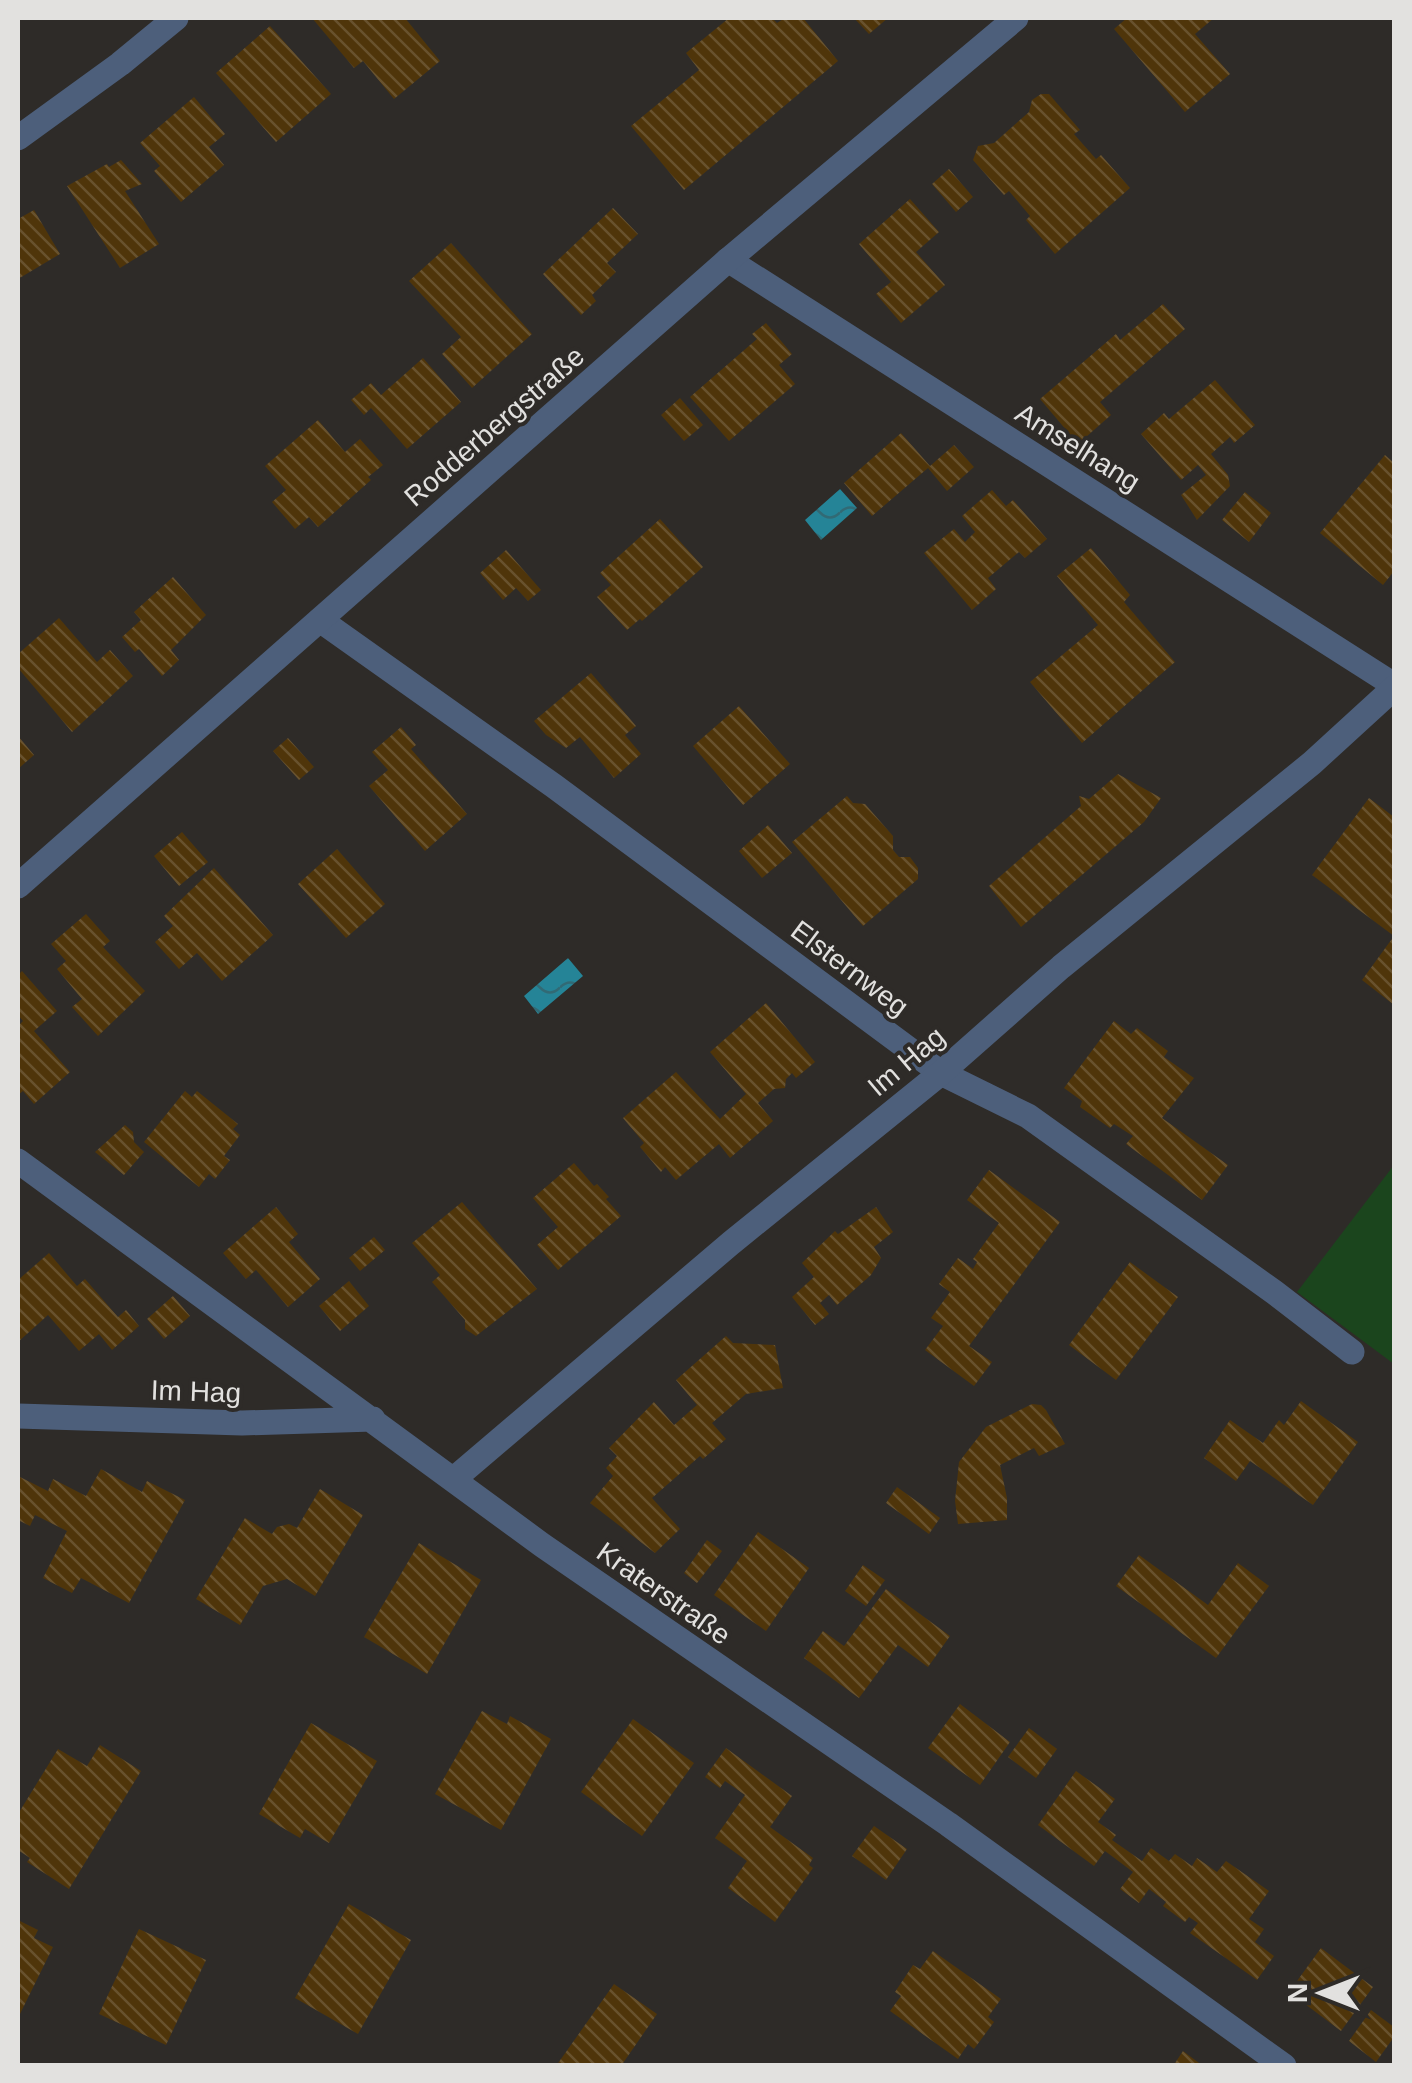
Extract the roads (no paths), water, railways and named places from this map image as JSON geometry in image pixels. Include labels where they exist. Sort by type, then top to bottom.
[{"type":"street","points":[[18,138],[176,18]]},
{"type":"street","name":"Rodderbergstraße","points":[[18,886],[728,260],[1016,18]]},
{"type":"street","name":"Amselhang","points":[[728,260],[1394,686]]},
{"type":"street","name":"Elsternweg","points":[[320,620],[554,786],[941,1073],[1028,1116],[1352,1352]]},
{"type":"street","name":"Im Hag","points":[[455,1478],[731,1243],[941,1073],[1061,967],[1312,763],[1394,686]]},
{"type":"street","name":"Kraterstraße","points":[[18,1161],[542,1545],[948,1824],[1284,2066]]},
{"type":"street","name":"Im Hag","points":[[18,1416],[242,1423],[374,1419]]},
{"type":"water","points":[[840,489],[857,508],[821,540],[805,520]]},
{"type":"water","points":[[568,958],[583,976],[538,1014],[524,996]]}]
